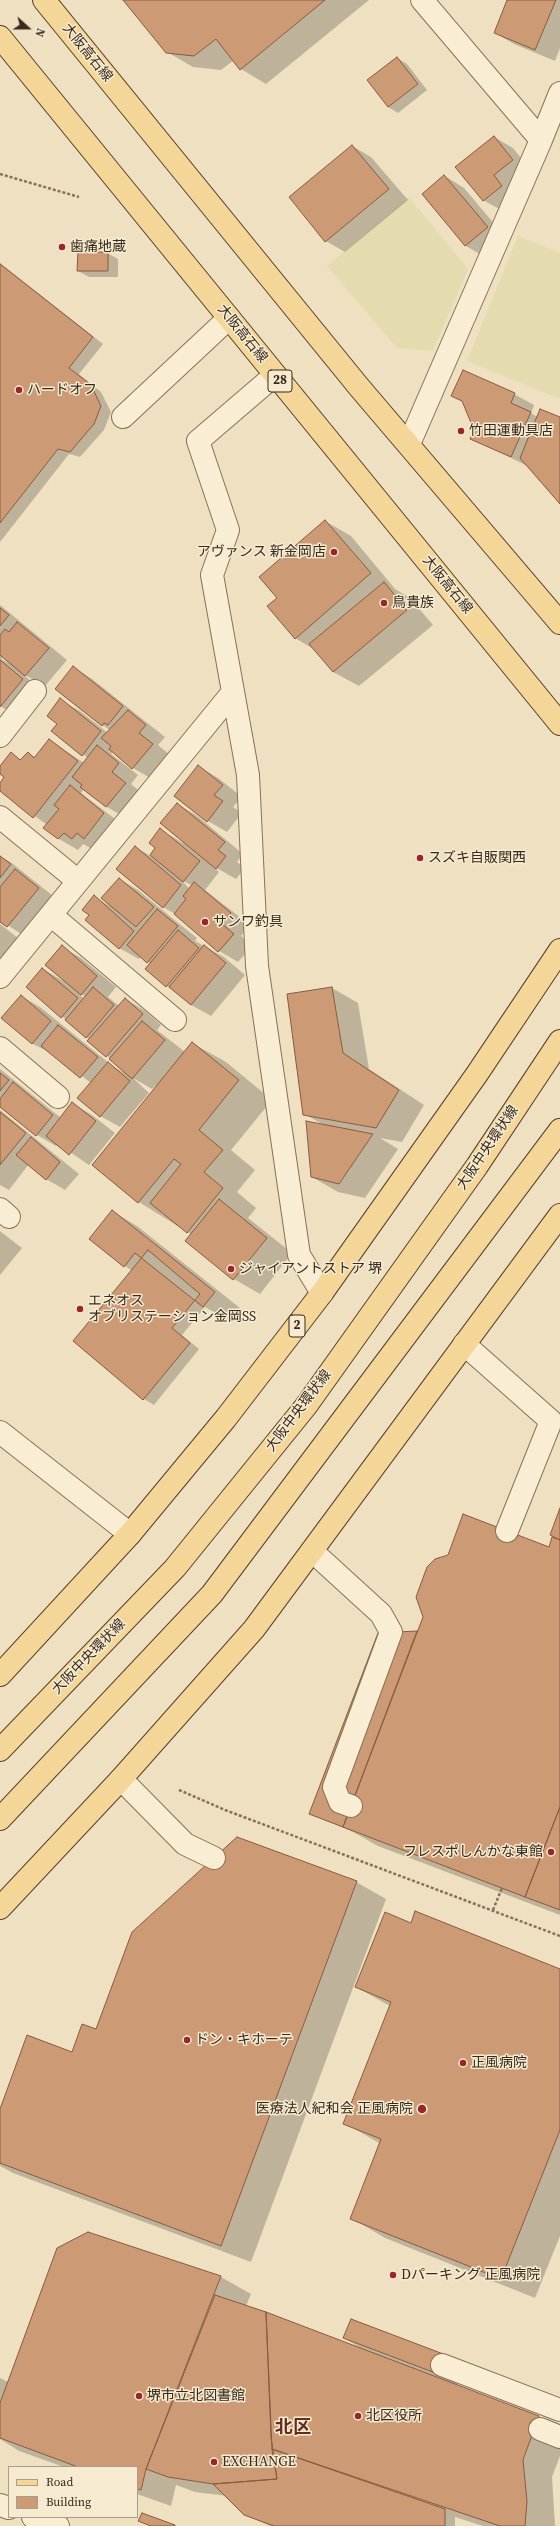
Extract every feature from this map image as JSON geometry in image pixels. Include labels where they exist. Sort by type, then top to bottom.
[{"type":"main road","name":"大阪高石線","points":[[44,0],[359,387],[410,444],[560,623]]},
{"type":"main road","name":"大阪高石線","points":[[0,37],[560,724]]},
{"type":"main road","name":"2","points":[[0,1675],[130,1534],[226,1418],[322,1293],[477,1074],[560,950]]},
{"type":"main road","name":"大阪中央環状線","points":[[0,1750],[175,1568],[306,1406],[476,1166],[560,1041]]},
{"type":"main road","points":[[0,1819],[212,1594],[560,1130]]},
{"type":"main road","points":[[0,1908],[121,1780],[254,1629],[560,1215]]},
{"type":"street","points":[[422,0],[540,140]]},
{"type":"street","points":[[410,444],[560,93]]},
{"type":"street","points":[[123,417],[229,318]]},
{"type":"street","points":[[275,375],[198,441],[228,530],[212,574],[248,775],[257,966],[299,1255],[322,1293]]},
{"type":"street","points":[[0,736],[35,691]]},
{"type":"street","points":[[0,977],[233,692]]},
{"type":"street","points":[[0,817],[78,881]]},
{"type":"street","points":[[51,915],[174,1020]]},
{"type":"street","points":[[0,1048],[58,1097]]},
{"type":"street","points":[[464,1344],[551,1421],[506,1531]]},
{"type":"street","points":[[0,1432],[130,1534]]},
{"type":"street","points":[[312,1551],[381,1614],[391,1632],[334,1787],[340,1802],[351,1806]]},
{"type":"street","points":[[121,1780],[185,1844],[214,1858]]},
{"type":"street","points":[[442,2365],[560,2410]]},
{"type":"street","points":[[540,2429],[560,2437]]},
{"type":"street","points":[[37,2518],[58,2526]]},
{"type":"path","points":[[0,174],[79,196]]},
{"type":"path","points":[[179,1790],[225,1810],[560,1936]]},
{"type":"path","points":[[493,1910],[502,1888]]},
{"type":"shaded area","points":[[409,197],[468,269],[433,351],[397,348],[327,266]]},
{"type":"shaded area","points":[[518,236],[560,253],[560,399],[467,361]]},
{"type":"building","points":[[123,0],[325,0],[240,70],[216,39],[194,56],[166,53]]},
{"type":"building","points":[[507,0],[556,0],[535,50],[494,33]]},
{"type":"building","points":[[397,57],[418,84],[388,107],[367,80]]},
{"type":"building","points":[[494,136],[513,160],[494,175],[502,186],[483,201],[455,167]]},
{"type":"building","points":[[352,145],[389,189],[325,242],[289,197]]},
{"type":"building","points":[[444,175],[488,227],[465,246],[422,194]]},
{"type":"building","points":[[78,252],[108,252],[108,271],[77,271]]},
{"type":"building","points":[[0,264],[93,337],[69,368],[91,385],[101,406],[94,424],[70,452],[58,449],[0,523]]},
{"type":"building","points":[[463,370],[515,393],[511,403],[531,412],[511,457],[470,439],[474,430],[462,401],[451,396]]},
{"type":"building","points":[[540,409],[560,417],[560,504],[520,458]]},
{"type":"building","points":[[325,520],[371,573],[295,639],[267,606],[277,598],[259,577]]},
{"type":"building","points":[[384,582],[407,610],[333,672],[309,644]]},
{"type":"building","points":[[0,608],[9,615],[0,626]]},
{"type":"building","points":[[17,622],[49,648],[25,676],[0,655],[0,635],[5,629],[9,632]]},
{"type":"building","points":[[0,660],[23,679],[0,707]]},
{"type":"building","points":[[73,666],[123,706],[108,725],[104,723],[102,726],[55,689]]},
{"type":"building","points":[[60,698],[101,731],[82,756],[51,731],[57,724],[47,716]]},
{"type":"building","points":[[128,710],[146,725],[139,733],[153,744],[132,769],[109,749],[111,746],[101,738]]},
{"type":"building","points":[[49,739],[78,761],[33,818],[0,791],[0,783],[4,777],[0,774],[0,766],[11,752],[20,760],[28,752],[34,758]]},
{"type":"building","points":[[97,745],[119,763],[112,772],[126,783],[106,807],[80,787],[82,785],[72,777]]},
{"type":"building","points":[[198,765],[223,785],[214,795],[223,801],[207,822],[174,796]]},
{"type":"building","points":[[70,785],[104,813],[84,839],[77,833],[72,839],[64,833],[58,839],[43,828],[59,809],[54,805]]},
{"type":"building","points":[[177,803],[225,842],[218,850],[226,856],[216,869],[160,823]]},
{"type":"building","points":[[160,828],[200,861],[183,882],[150,855],[155,848],[149,843]]},
{"type":"building","points":[[135,846],[181,885],[163,908],[116,869]]},
{"type":"building","points":[[0,856],[11,864],[0,878]]},
{"type":"building","points":[[15,869],[39,888],[7,927],[0,922],[0,887]]},
{"type":"building","points":[[119,878],[154,907],[136,927],[101,898]]},
{"type":"building","points":[[194,882],[231,913],[222,924],[234,934],[218,952],[174,914],[186,899],[183,896]]},
{"type":"building","points":[[94,895],[134,931],[119,949],[85,920],[89,915],[82,910]]},
{"type":"building","points":[[157,909],[178,926],[147,963],[127,945]]},
{"type":"building","points":[[178,930],[199,948],[166,987],[145,969]]},
{"type":"building","points":[[62,945],[97,976],[81,995],[45,965]]},
{"type":"building","points":[[204,945],[226,963],[191,1005],[169,987]]},
{"type":"building","points":[[42,968],[78,998],[61,1018],[26,987]]},
{"type":"building","points":[[93,987],[114,1005],[86,1038],[65,1020]]},
{"type":"building","points":[[332,987],[343,1053],[399,1090],[376,1128],[303,1115],[287,994]]},
{"type":"building","points":[[21,995],[51,1021],[32,1044],[1,1018]]},
{"type":"building","points":[[125,998],[143,1014],[106,1057],[87,1041]]},
{"type":"building","points":[[142,1021],[165,1040],[132,1079],[109,1059]]},
{"type":"building","points":[[58,1025],[98,1057],[80,1078],[41,1046]]},
{"type":"building","points":[[192,1042],[239,1080],[199,1130],[223,1150],[204,1172],[223,1188],[187,1233],[150,1203],[181,1164],[174,1159],[138,1203],[92,1165]]},
{"type":"building","points":[[108,1062],[130,1081],[100,1117],[77,1098]]},
{"type":"building","points":[[0,1073],[9,1080],[0,1091]]},
{"type":"building","points":[[13,1082],[53,1115],[36,1136],[0,1107],[0,1099]]},
{"type":"building","points":[[72,1102],[96,1121],[69,1155],[46,1136]]},
{"type":"building","points":[[0,1112],[26,1133],[0,1165]]},
{"type":"building","points":[[306,1121],[373,1134],[339,1184],[311,1177]]},
{"type":"building","points":[[31,1137],[60,1162],[46,1180],[16,1155]]},
{"type":"building","points":[[219,1199],[267,1238],[233,1280],[185,1241]]},
{"type":"building","points":[[112,1210],[215,1292],[203,1307],[135,1253],[124,1267],[89,1239]]},
{"type":"building","points":[[148,1250],[200,1294],[172,1328],[190,1343],[143,1400],[73,1341]]},
{"type":"building","points":[[560,1508],[560,1540],[550,1535]]},
{"type":"building","points":[[463,1514],[549,1547],[552,1537],[560,1540],[560,1807],[525,1897],[343,1827],[423,1617],[416,1597],[427,1567],[435,1559],[448,1555]]},
{"type":"building","points":[[417,1631],[343,1827],[309,1814],[378,1633]]},
{"type":"building","name":"フレスポしんかな東館","points":[[560,1807],[560,1910],[525,1897]]},
{"type":"building","name":"ドン・キホーテ","points":[[237,1837],[357,1881],[221,2246],[0,2163],[0,2109],[27,2035],[72,2052],[82,2024],[96,2029],[132,1932]]},
{"type":"building","name":"正風病院","points":[[415,1911],[560,1969],[560,2130],[501,2279],[350,2219],[381,2139],[343,2124],[391,2002],[355,1987],[385,1912],[411,1923]]},
{"type":"building","points":[[88,2232],[221,2276],[146,2469],[141,2490],[138,2489],[138,2466],[75,2466],[0,2438],[0,2403],[57,2248]]},
{"type":"building","points":[[215,2295],[266,2312],[271,2437],[277,2479],[213,2484],[168,2477],[146,2469]]},
{"type":"building","points":[[266,2312],[539,2416],[523,2460],[527,2501],[525,2526],[500,2526],[272,2449]]},
{"type":"building","points":[[351,2319],[446,2355],[438,2374],[343,2338]]},
{"type":"building","points":[[272,2449],[445,2509],[445,2526],[274,2526],[244,2515],[213,2484],[277,2479]]},
{"type":"building","points":[[142,2513],[175,2526],[151,2526],[138,2521]]},
{"type":"place","name":"歯痛地蔵","points":[[62,247]]},
{"type":"place","name":"ハードオフ","points":[[19,390]]},
{"type":"place","name":"竹田運動具店","points":[[461,431]]},
{"type":"place","name":"アヴァンス 新金岡店","points":[[334,552]]},
{"type":"place","name":"鳥貴族","points":[[384,603]]},
{"type":"place","name":"スズキ自販関西","points":[[420,858]]},
{"type":"place","name":"サンワ釣具","points":[[205,922]]},
{"type":"place","name":"ジャイアントストア 堺","points":[[231,1269]]},
{"type":"place","name":"エネオス オブリステーション金岡SS","points":[[80,1309]]},
{"type":"place","name":"フレスポしんかな東館","points":[[551,1852]]},
{"type":"place","name":"ドン・キホーテ","points":[[187,2040]]},
{"type":"place","name":"正風病院","points":[[463,2063]]},
{"type":"place","name":"医療法人紀和会 正風病院","points":[[422,2109]]},
{"type":"place","name":"Dパーキング 正風病院","points":[[393,2275]]},
{"type":"place","name":"堺市立北図書館","points":[[139,2396]]},
{"type":"place","name":"北区役所","points":[[358,2416]]},
{"type":"place","name":"EXCHANGE","points":[[214,2462]]},
{"type":"district","name":"北区","points":[[293,2428]]}]
